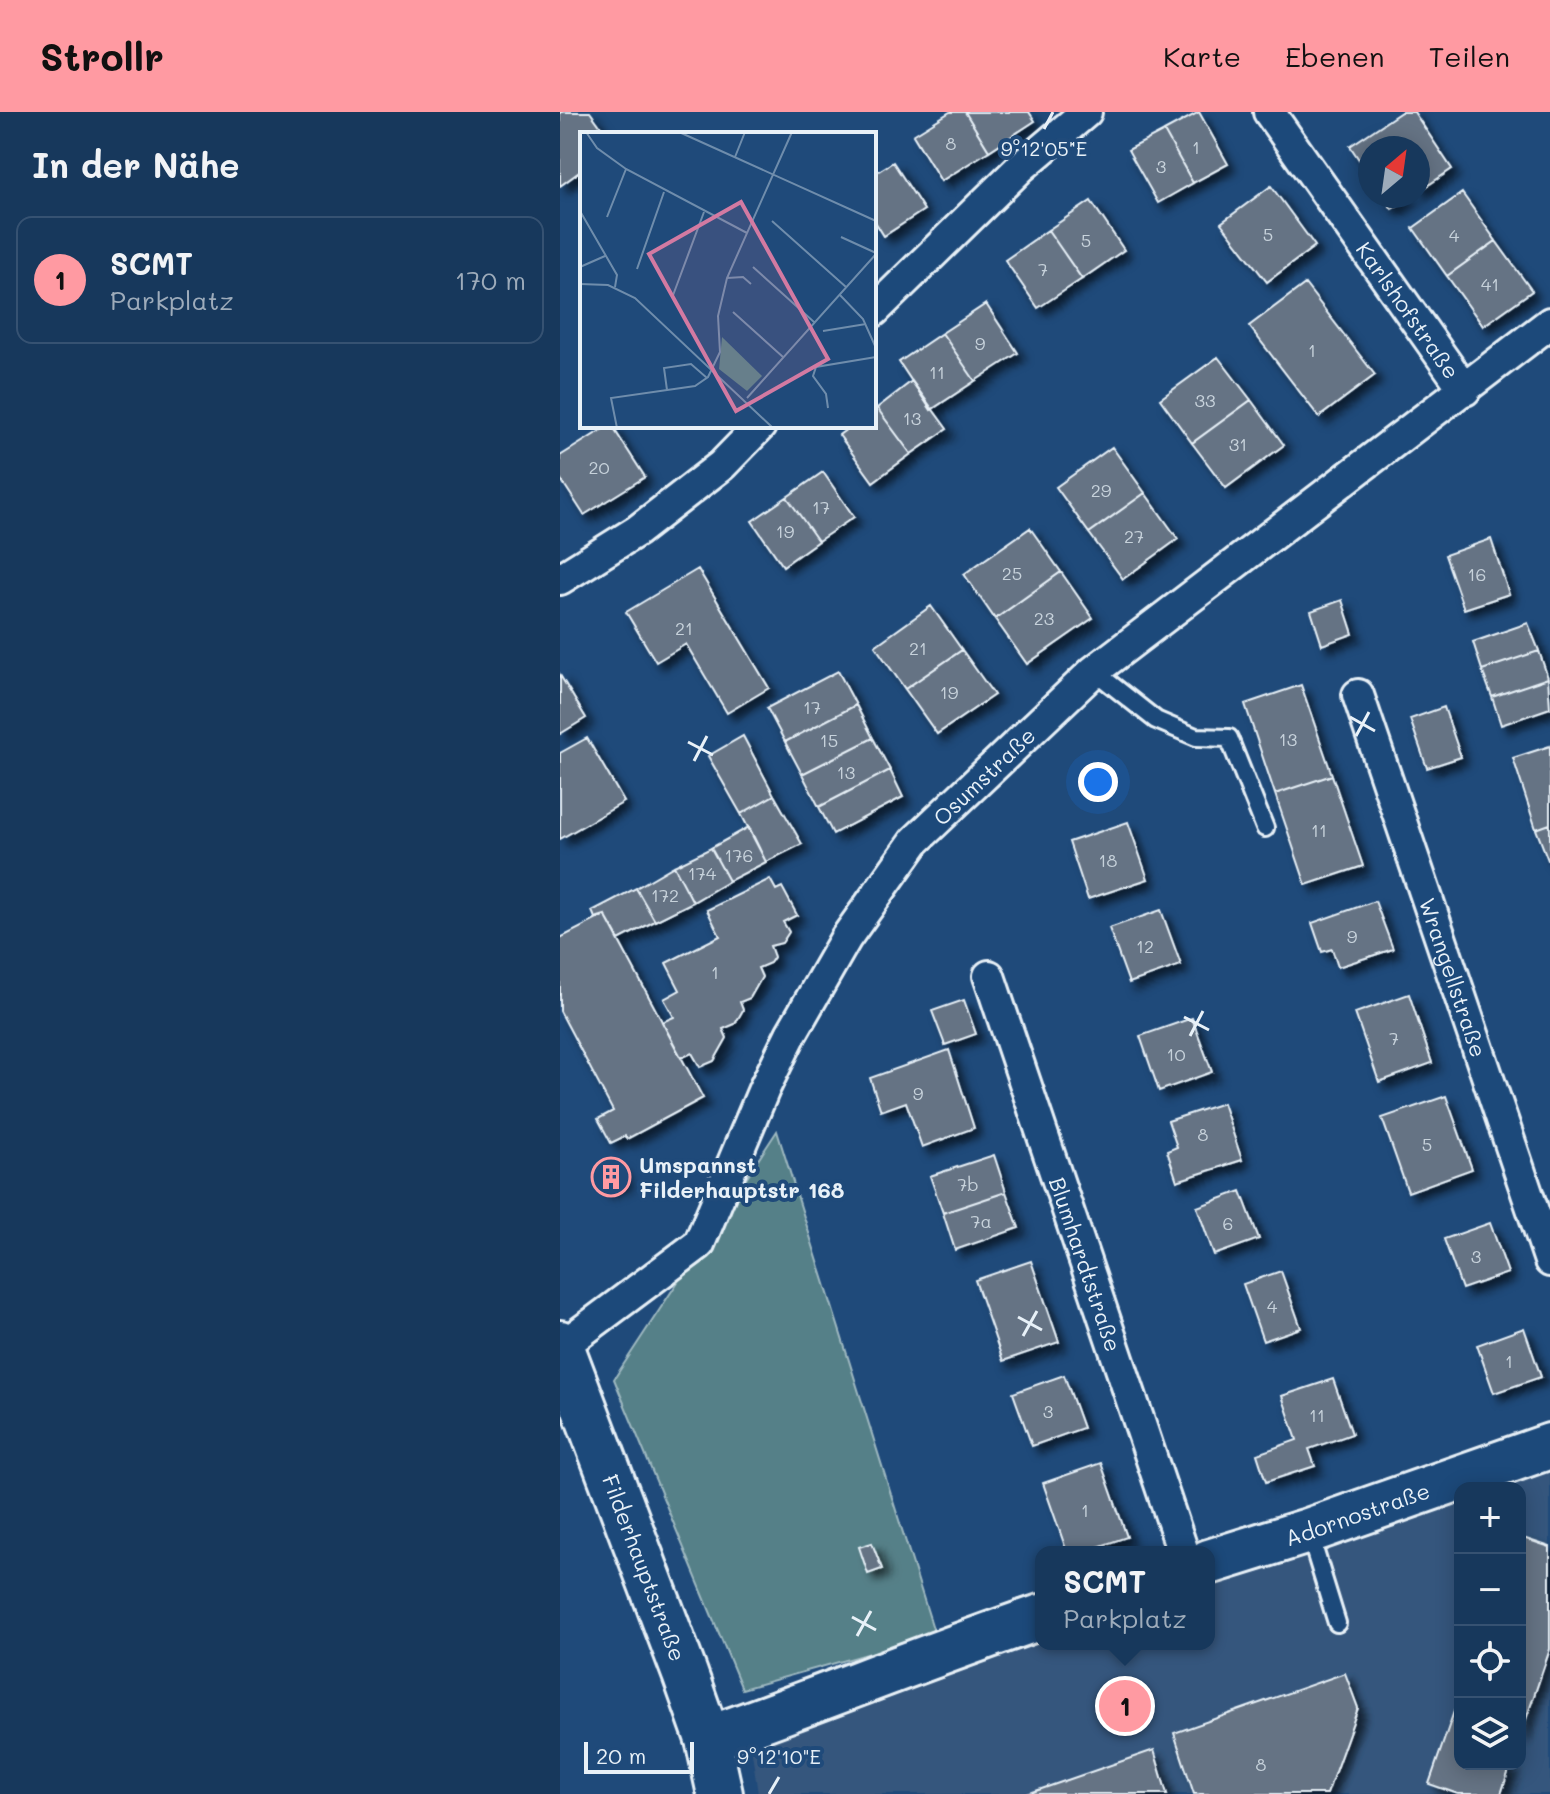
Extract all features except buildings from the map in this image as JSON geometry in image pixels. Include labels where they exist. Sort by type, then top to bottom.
[{"type":"street","points":[[876,309],[1021,167],[1086,112]]},
{"type":"street","name":"Karlshofstraße","points":[[1269,112],[1465,390]]},
{"type":"street","name":"Osumstraße","points":[[560,1346],[699,1244],[764,1089],[791,1034],[846,938],[915,841],[1094,671],[1550,323]]},
{"type":"street","points":[[560,579],[637,531],[722,465],[758,428]]},
{"type":"street","name":"Wrangellstraße","points":[[1358,695],[1550,1261]]},
{"type":"street","name":"Blumhardtstraße","points":[[989,976],[1181,1546]]},
{"type":"street","name":"Filderhauptstraße","points":[[560,1346],[708,1739],[720,1794]]},
{"type":"street","name":"Adornostraße","points":[[1215,1560],[1308,1531],[1550,1446]]},
{"type":"street","points":[[708,1739],[1035,1619]]},
{"type":"lane","points":[[1094,671],[1156,720],[1196,737],[1229,738],[1265,828]]},
{"type":"lane","points":[[1308,1531],[1337,1623]]},
{"type":"shaded area","points":[[1550,1446],[1550,1794],[758,1794],[749,1732],[1035,1636],[1035,1650],[1215,1650],[1215,1575],[1454,1495],[1454,1770],[1526,1770],[1526,1482],[1486,1482]]},
{"type":"green space","points":[[777,1131],[935,1635],[742,1689],[614,1379]]},
{"type":"place","name":"Umspannst Filderhauptstr 168","points":[[611,1177]]},
{"type":"place","name":"SCMT","points":[[1125,1706]]}]
